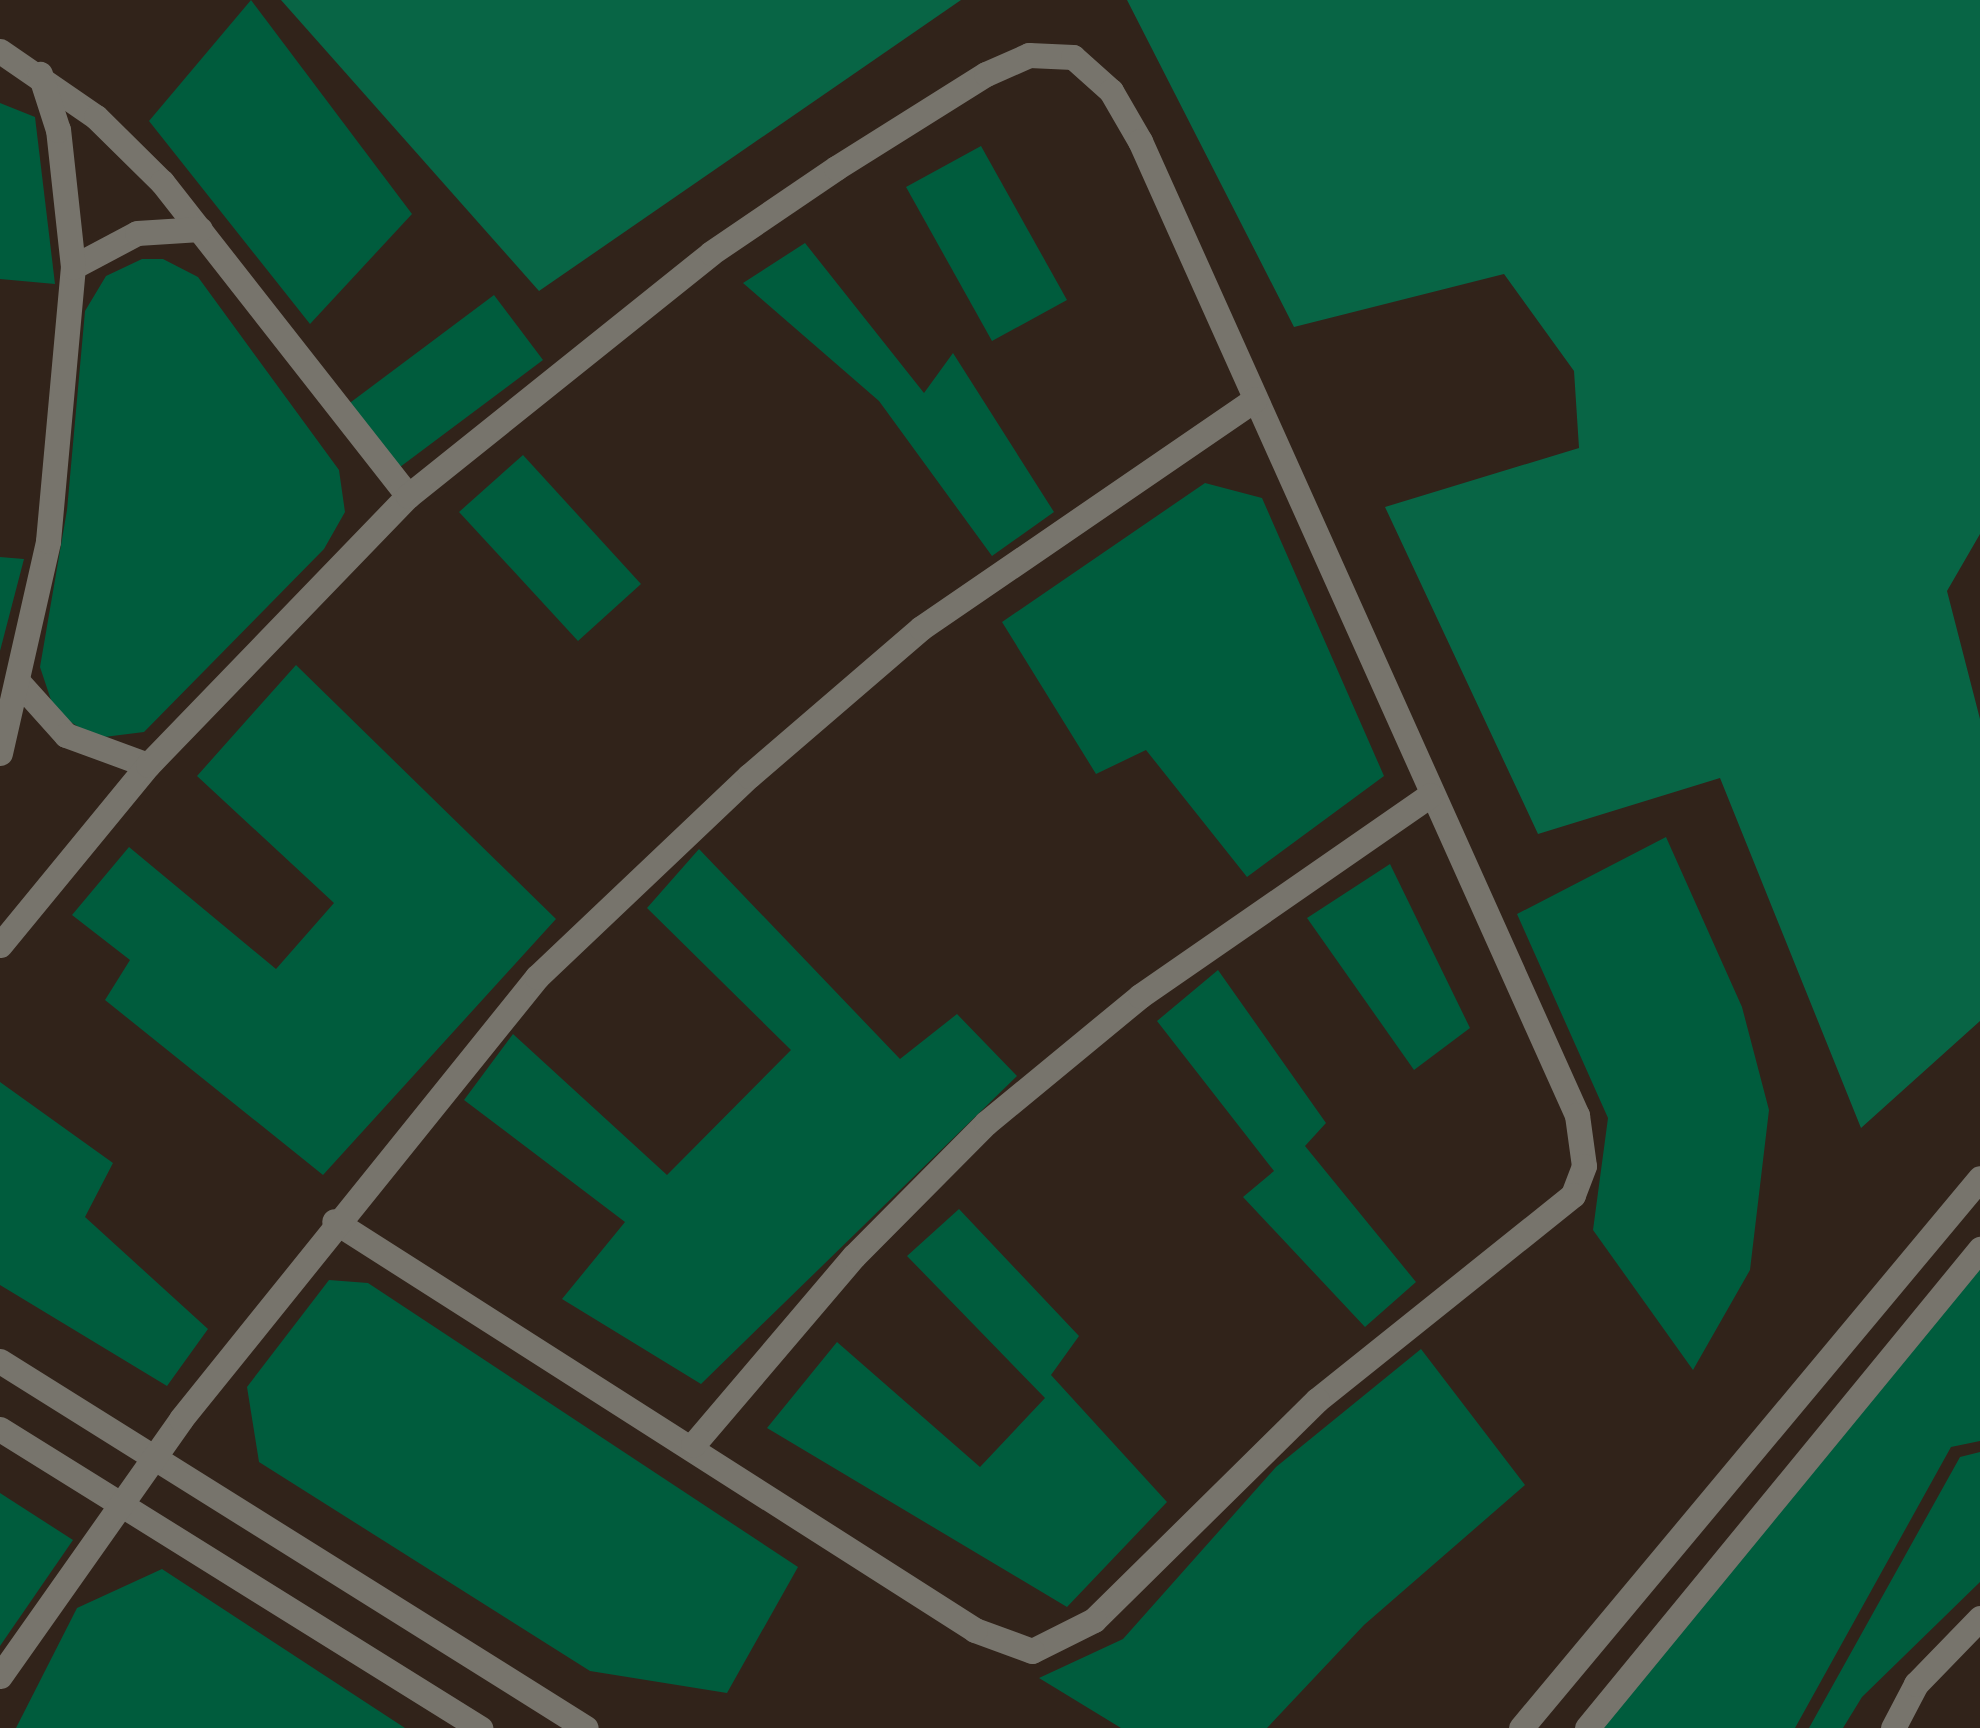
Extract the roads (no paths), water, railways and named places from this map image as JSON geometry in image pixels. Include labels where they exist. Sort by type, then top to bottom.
[{"type":"street","points":[[0,50],[40,74],[96,117],[200,229],[408,496]]},
{"type":"street","points":[[0,946],[148,765],[408,496],[711,253],[970,85],[1029,56],[1073,57],[1112,91],[1578,1115],[1584,1166],[1555,1216],[1317,1400],[1094,1620],[1032,1651],[976,1630],[693,1444],[334,1221]]},
{"type":"street","points":[[0,753],[21,685],[48,541],[73,267],[58,130],[40,74]]},
{"type":"street","points":[[73,267],[138,233],[200,229]]},
{"type":"street","points":[[0,1676],[334,1221],[537,977],[749,776],[921,628],[1255,399]]},
{"type":"street","points":[[21,685],[66,735],[148,765]]},
{"type":"street","points":[[693,1444],[854,1256],[986,1122],[1140,996],[1430,795]]},
{"type":"street","points":[[1521,1728],[1980,1178]]},
{"type":"street","points":[[1587,1728],[1980,1249]]},
{"type":"street","points":[[0,1361],[586,1728]]},
{"type":"street","points":[[0,1430],[480,1728]]},
{"type":"street","points":[[1893,1728],[1916,1684],[1980,1618]]}]
